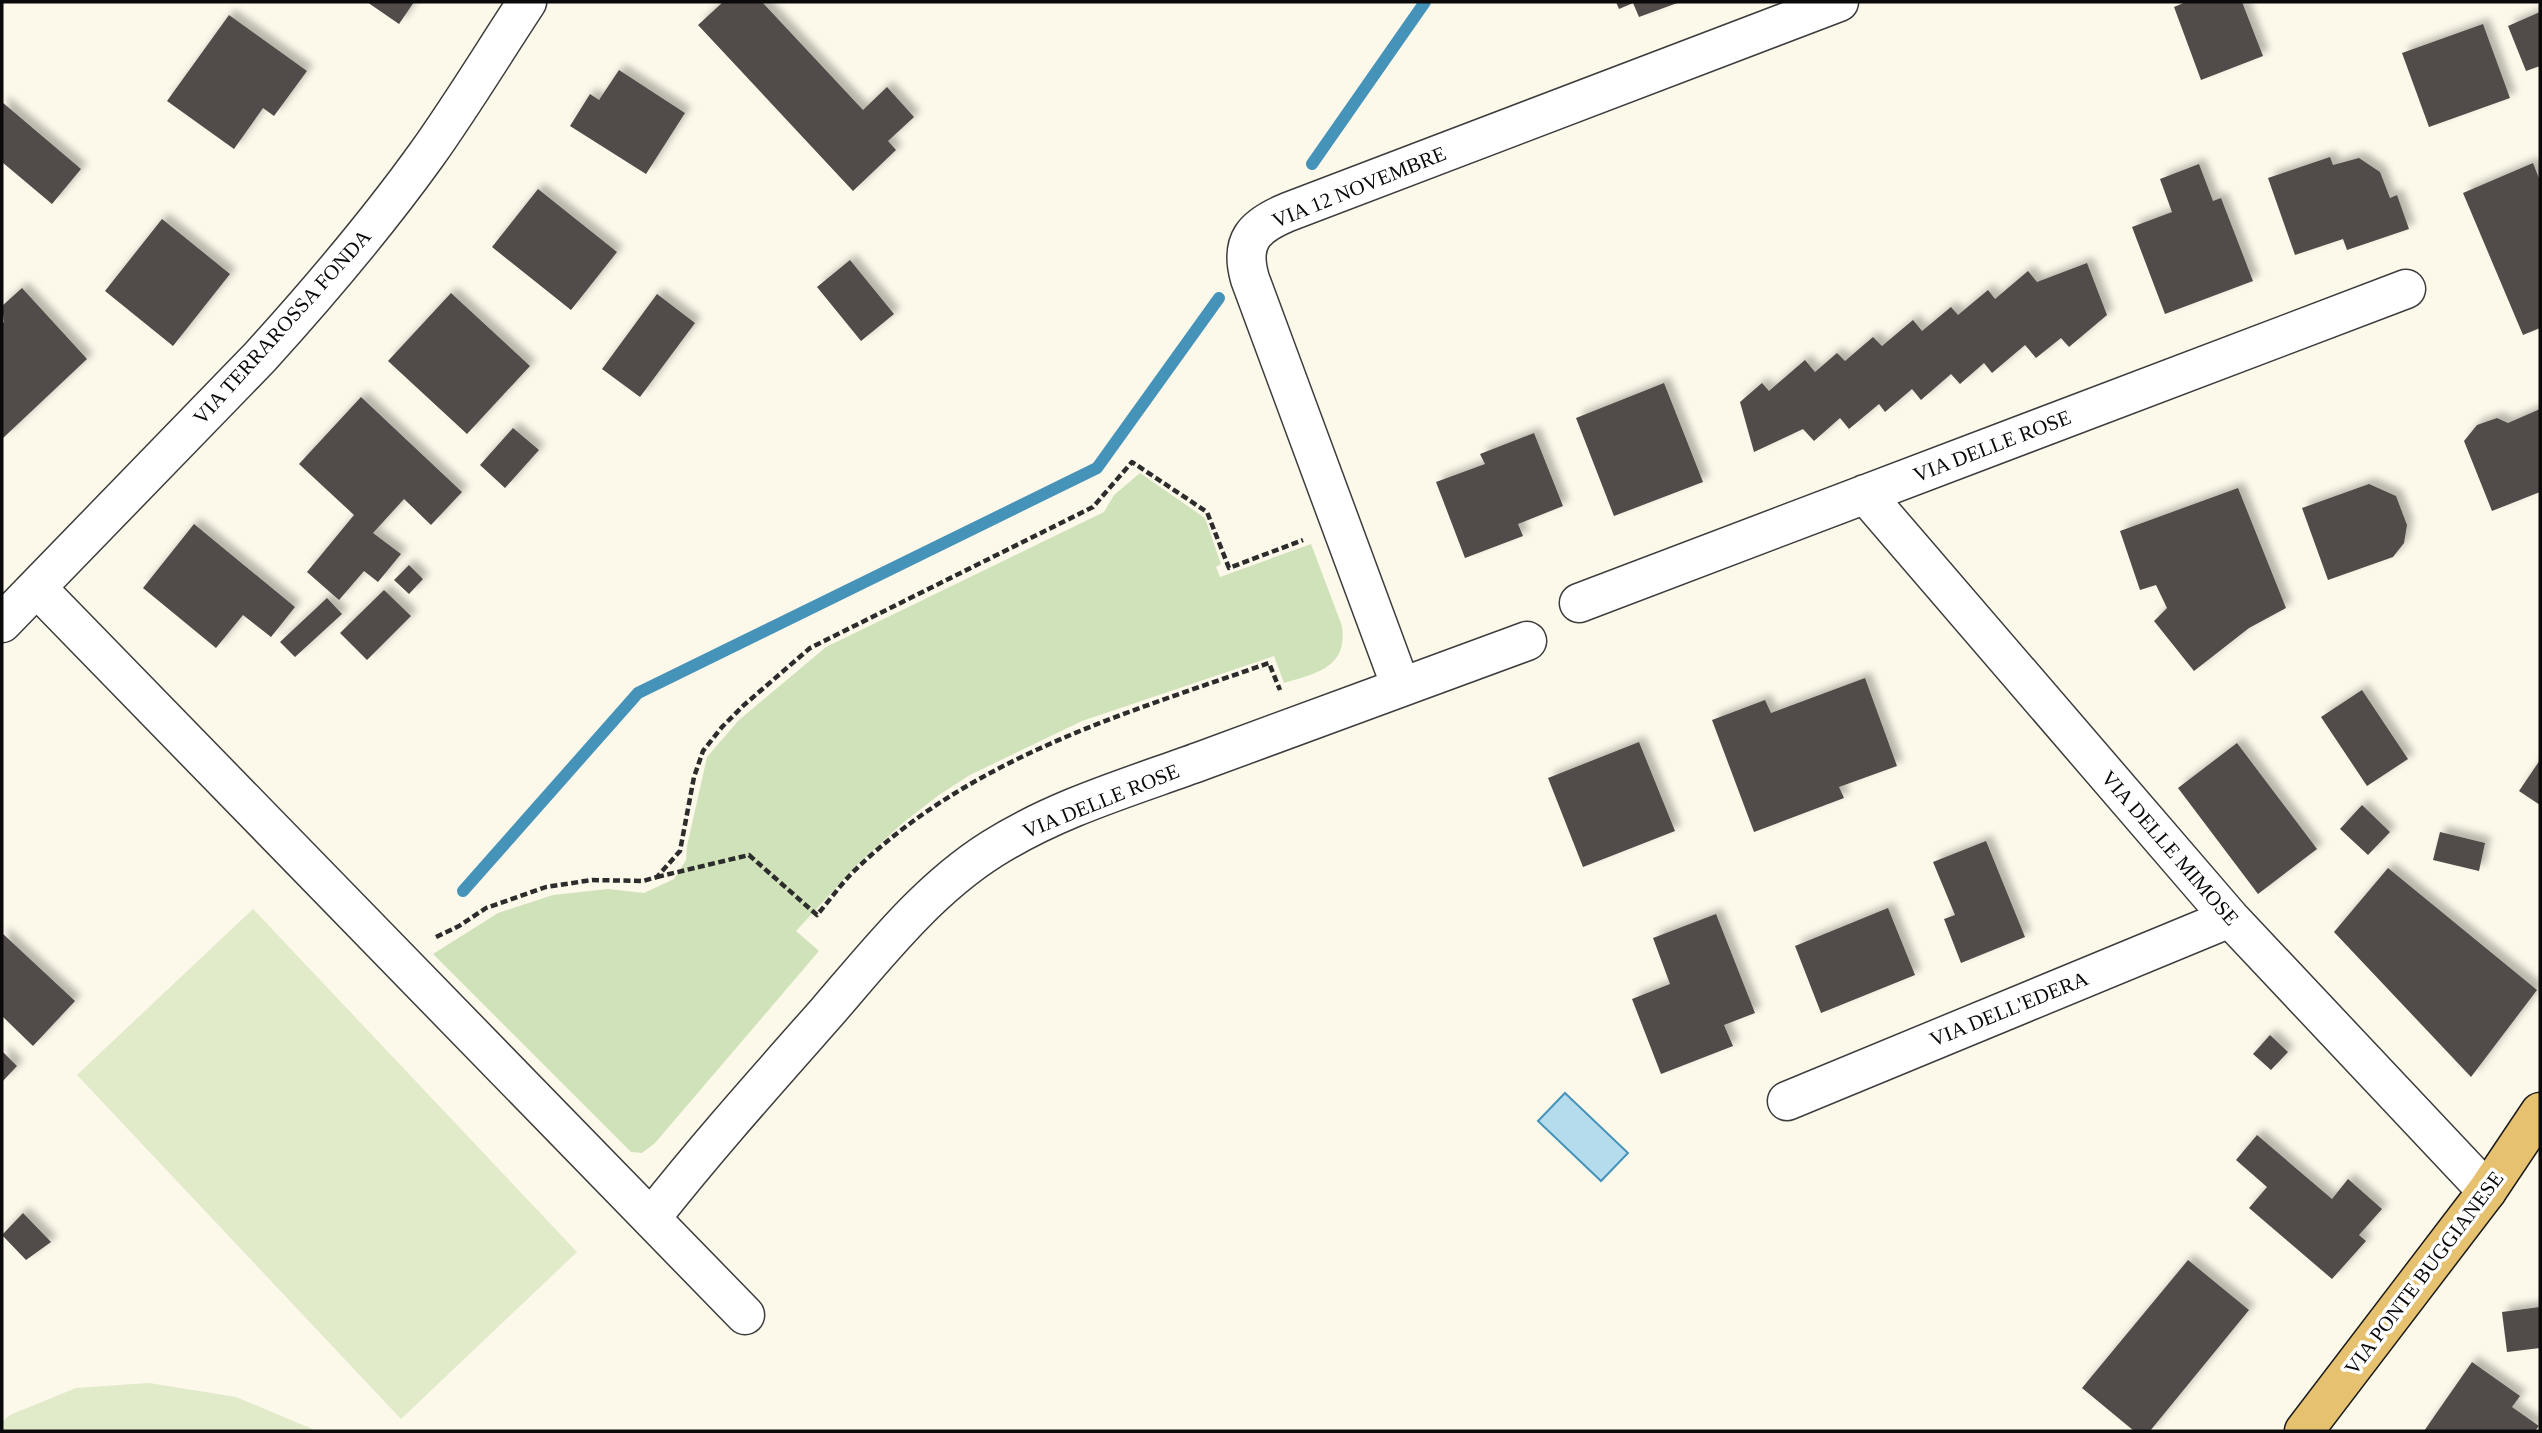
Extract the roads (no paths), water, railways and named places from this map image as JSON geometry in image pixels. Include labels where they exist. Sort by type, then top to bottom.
[{"type":"main road","name":"VIA PONTE BUGGIANESE","points":[[2304,1431],[2487,1191],[2540,1112]]},
{"type":"street","name":"VIA TERRAROSSA FONDA","points":[[2,624],[301,312],[386,209],[428,152],[527,2]]},
{"type":"street","name":"VIA 12 NOVEMBRE","points":[[1401,687],[1250,279],[1246,250],[1254,233],[1267,222],[1288,212],[1839,2]]},
{"type":"street","name":"VIA DELLE ROSE","points":[[1579,603],[2406,289]]},
{"type":"street","name":"VIA DELLE MIMOSE","points":[[1865,494],[2230,918],[2487,1191]]},
{"type":"street","points":[[37,588],[745,1315]]},
{"type":"street","name":"VIA DELLE ROSE","points":[[651,1218],[698,1159],[894,937],[934,894],[971,864],[1027,828],[1069,809],[1527,641]]},
{"type":"street","name":"VIA DELL'EDERA","points":[[1787,1101],[2230,918]]},
{"type":"water","points":[[1565,1093],[1628,1153],[1601,1181],[1538,1121]]},
{"type":"waterway","points":[[1312,164],[1425,2]]},
{"type":"waterway","points":[[463,891],[638,693],[1097,468],[1219,298]]}]
